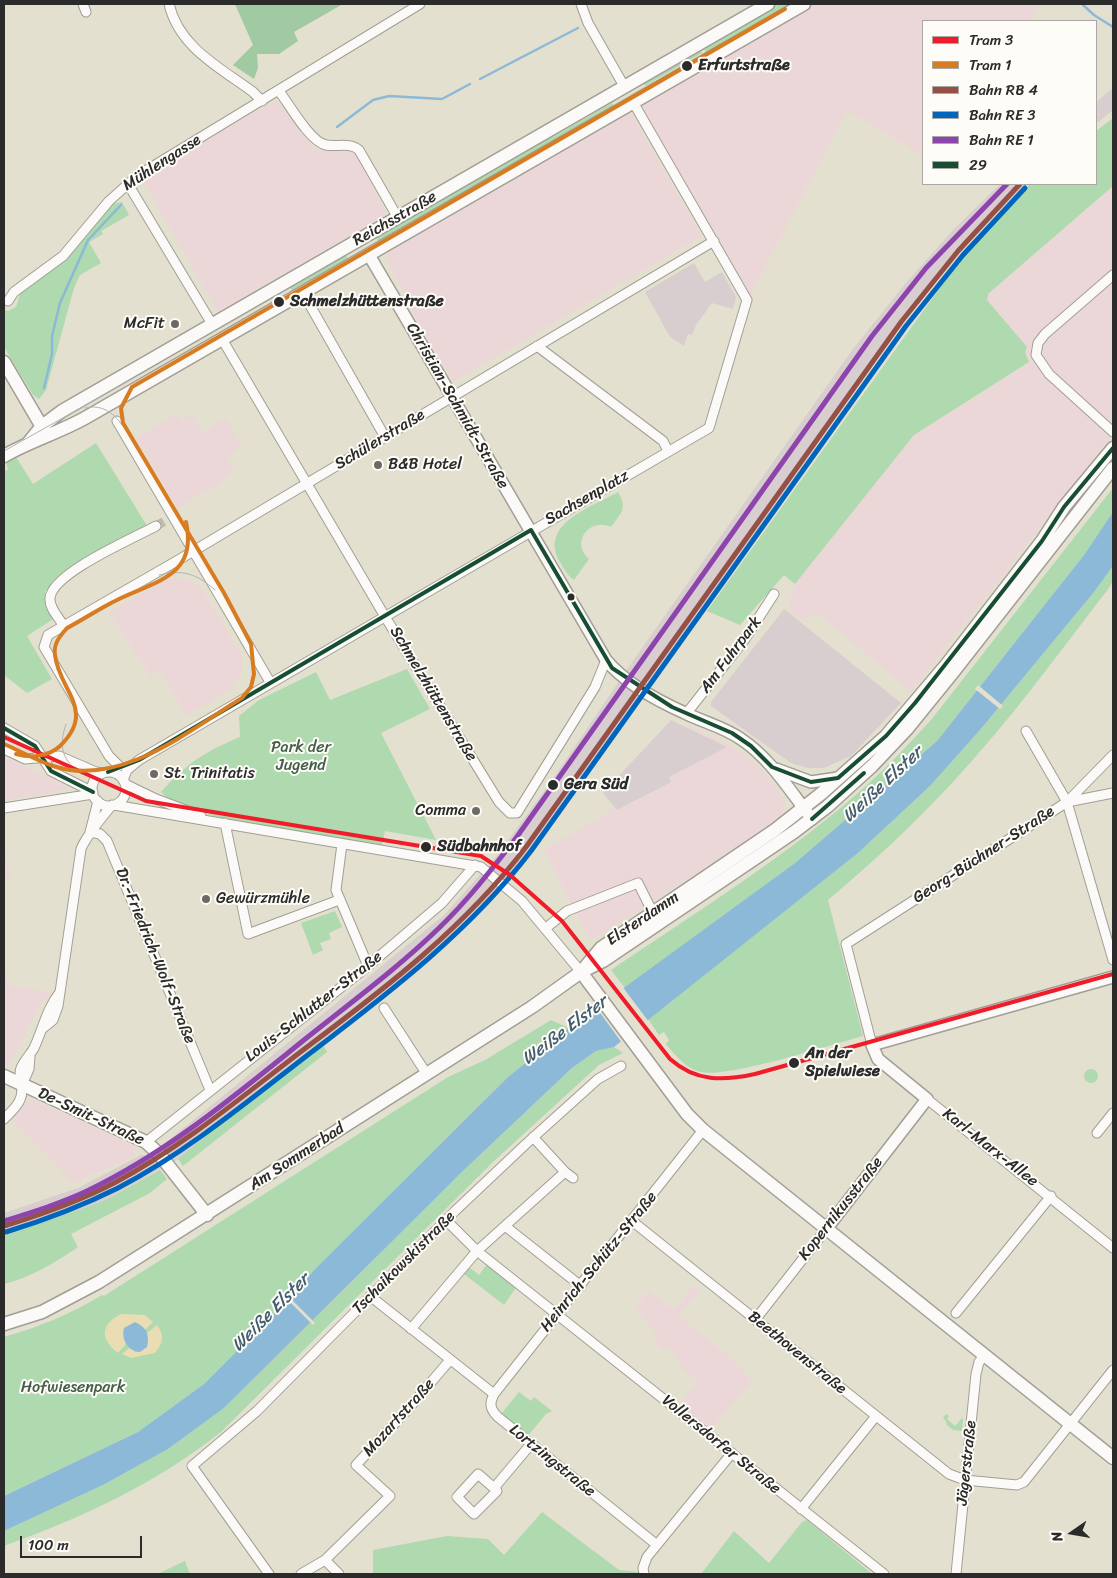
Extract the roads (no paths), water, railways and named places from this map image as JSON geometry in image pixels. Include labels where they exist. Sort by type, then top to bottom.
[{"type":"main road","name":"Reichsstraße","points":[[4,456],[45,431],[62,411],[768,4]]},
{"type":"main road","name":"Reichsstraße","points":[[45,431],[72,425],[804,4]]},
{"type":"main road","points":[[624,86],[633,102]]},
{"type":"main road","points":[[360,240],[369,255]]},
{"type":"main road","points":[[212,324],[222,340]]},
{"type":"main road","points":[[4,362],[45,431]]},
{"type":"main road","name":"Elsterdamm","points":[[581,972],[601,948],[775,830],[804,808],[886,736],[910,709],[1042,541],[1064,507],[1113,448]]},
{"type":"main road","name":"Elsterdamm","points":[[581,972],[603,961],[743,868],[812,819],[856,781],[907,729],[1113,468]]},
{"type":"main road","points":[[581,972],[687,1114],[703,1130],[1113,1458]]},
{"type":"main road","name":"Am Sommerbad","points":[[4,1324],[63,1303],[207,1214],[532,1007],[581,972]]},
{"type":"main road","name":"De-Smit-Straße","points":[[4,1076],[146,1142],[160,1155],[207,1214]]},
{"type":"street","points":[[169,4],[174,19],[190,45],[253,92],[262,101]]},
{"type":"street","name":"Mühlengasse","points":[[8,301],[14,292],[63,256],[109,201],[137,176],[420,4]]},
{"type":"street","points":[[581,4],[588,22],[624,86]]},
{"type":"street","points":[[279,90],[316,142],[326,145],[355,146],[359,150],[398,218]]},
{"type":"street","points":[[537,346],[664,441],[668,451],[709,428],[747,300],[633,102]]},
{"type":"street","points":[[128,184],[212,324]]},
{"type":"street","name":"Schülerstraße","points":[[119,766],[109,756],[44,647],[45,638],[63,625],[194,551],[714,241]]},
{"type":"street","name":"Christian-Schmidt-Straße","points":[[369,255],[530,530]]},
{"type":"street","points":[[1113,275],[1045,334],[1038,343],[1036,355],[1049,374],[1113,432]]},
{"type":"street","points":[[303,293],[385,437]]},
{"type":"street","name":"Schmelzhüttenstraße","points":[[222,340],[308,483],[384,615],[499,802],[510,814],[516,813],[595,687],[606,660]]},
{"type":"street","points":[[118,421],[169,518],[194,551],[270,682]]},
{"type":"street","name":"Sachsenplatz","points":[[606,660],[530,530],[668,451]]},
{"type":"street","points":[[63,625],[50,604],[50,596],[55,585],[83,565],[156,526]]},
{"type":"street","points":[[4,1119],[21,1100],[22,1085],[29,1069],[30,1056],[42,1030],[53,1020],[58,1006],[80,849],[90,832],[99,824],[113,805],[123,797],[127,770],[138,760],[530,530]]},
{"type":"street","name":"Am Fuhrpark","points":[[686,714],[745,639],[774,594]]},
{"type":"street","points":[[606,660],[620,674],[686,714],[732,733],[751,746],[772,767],[812,819]]},
{"type":"street","points":[[4,728],[30,742],[51,771],[94,796],[103,804],[475,865],[485,869],[511,891],[546,928],[581,972]]},
{"type":"street","points":[[1026,732],[1067,802],[1113,960]]},
{"type":"street","points":[[4,749],[25,759],[59,756],[116,774],[124,782],[156,800],[223,823]]},
{"type":"street","name":"Georg-Büchner-Straße","points":[[872,1045],[846,944],[1067,802],[1113,755]]},
{"type":"street","points":[[90,832],[95,780],[106,772],[138,760]]},
{"type":"street","points":[[772,767],[811,782],[838,778]]},
{"type":"street","points":[[1067,802],[1113,793]]},
{"type":"street","points":[[4,808],[94,796]]},
{"type":"street","points":[[223,823],[248,934],[339,900]]},
{"type":"street","name":"Dr.-Friedrich-Wolf-Straße","points":[[90,832],[100,834],[107,841],[210,1090]]},
{"type":"street","points":[[342,844],[336,890],[368,966]]},
{"type":"street","name":"Louis-Schlutter-Straße","points":[[146,1142],[368,966],[442,903],[475,865]]},
{"type":"street","points":[[546,928],[567,911],[638,882],[653,913]]},
{"type":"street","points":[[872,1045],[1113,977]]},
{"type":"street","points":[[384,1008],[426,1074]]},
{"type":"street","name":"Karl-Marx-Allee","points":[[872,1045],[878,1059],[1051,1196],[1113,1248]]},
{"type":"street","name":"Tschaikowskistraße","points":[[269,1574],[192,1466],[257,1411],[446,1220],[533,1137],[598,1079],[621,1066]]},
{"type":"street","name":"Kopernikusstraße","points":[[755,1320],[927,1099]]},
{"type":"street","points":[[1097,1133],[1113,1113]]},
{"type":"street","name":"Heinrich-Schütz-Straße","points":[[494,1394],[703,1130]]},
{"type":"street","points":[[411,1329],[477,1251],[569,1175],[533,1137]]},
{"type":"street","points":[[956,1313],[1051,1196]]},
{"type":"street","name":"Vollersdorfer Straße","points":[[446,1220],[477,1251],[884,1574]]},
{"type":"street","name":"Beethovenstraße","points":[[632,1221],[949,1474],[965,1480]]},
{"type":"street","points":[[506,1226],[581,1286]]},
{"type":"street","points":[[370,1296],[494,1394]]},
{"type":"street","name":"Jägerstraße","points":[[956,1574],[976,1374],[979,1362],[985,1355]]},
{"type":"street","name":"Mozartstraße","points":[[302,1574],[324,1560],[390,1496],[356,1465],[450,1360]]},
{"type":"street","points":[[965,1480],[1017,1485],[1024,1482],[1113,1370]]},
{"type":"street","name":"Lortzingstraße","points":[[494,1394],[490,1403],[491,1410],[657,1546]]},
{"type":"street","points":[[801,1509],[876,1416]]},
{"type":"street","points":[[494,1488],[531,1444]]},
{"type":"street","points":[[644,1574],[643,1568],[647,1557],[732,1454]]},
{"type":"street","points":[[478,1474],[494,1488],[497,1491],[474,1514],[457,1497],[478,1474]]},
{"type":"street","points":[[324,1560],[339,1574]]},
{"type":"water","points":[[1113,512],[1113,566],[1094,592],[980,730],[930,786],[858,853],[614,1047],[596,1051],[572,1068],[464,1170],[224,1408],[168,1449],[103,1485],[4,1531],[4,1496],[138,1432],[204,1384],[287,1301],[317,1267],[508,1077],[569,1028],[795,863],[937,741],[1084,555]]},
{"type":"water","points":[[135,1322],[142,1326],[148,1338],[147,1347],[140,1352],[132,1350],[126,1344],[123,1332],[124,1328]]},
{"type":"waterway","points":[[1083,5],[1094,15],[1113,27]]},
{"type":"waterway","points":[[480,79],[578,28]]},
{"type":"waterway","points":[[337,127],[373,100],[389,96],[442,99],[470,84]]},
{"type":"waterway","points":[[44,388],[52,354],[52,336],[60,303],[88,240],[121,205]]},
{"type":"tunnel","points":[[156,526],[165,521]]},
{"type":"tram line","name":"1","points":[[4,744],[53,766],[78,771],[103,769],[128,763],[176,740],[242,698],[251,687],[254,674],[251,644],[224,593],[123,423],[121,408],[132,387],[785,9]]},
{"type":"tram line","points":[[4,451],[127,382]]},
{"type":"tram line","points":[[85,408],[96,407],[106,410],[115,416],[122,425]]},
{"type":"tram line","name":"1","points":[[16,754],[28,756],[45,754],[60,746],[71,733],[76,711],[58,668],[55,655],[55,647],[60,637],[67,628],[98,610],[171,574],[180,565],[186,554],[188,540],[186,522]]},
{"type":"tram line","points":[[159,575],[168,573],[189,574],[202,580],[215,590]]},
{"type":"tram line","points":[[66,724],[62,745],[63,751],[68,762],[79,772]]},
{"type":"tram line","name":"3","points":[[4,737],[146,801],[481,856],[510,875],[562,921],[670,1059],[680,1067],[700,1076],[732,1078],[755,1074],[1113,974]]},
{"type":"place","name":"Erfurtstraße","points":[[687,66]]},
{"type":"place","name":"Schmelzhüttenstraße","points":[[279,302]]},
{"type":"place","name":"McFit","points":[[175,324]]},
{"type":"place","name":"B&B Hotel","points":[[378,465]]},
{"type":"place","name":"St. Trinitatis","points":[[154,774]]},
{"type":"place","name":"Gera Süd","points":[[553,785]]},
{"type":"place","name":"Comma","points":[[476,811]]},
{"type":"place","name":"Südbahnhof","points":[[426,847]]},
{"type":"place","name":"Gewürzmühle","points":[[206,899]]},
{"type":"place","name":"An der Spielwiese","points":[[794,1063]]},
{"type":"park label","name":"Park der Jugend","points":[[301,757]]},
{"type":"park label","name":"Hofwiesenpark","points":[[73,1388]]},
{"type":"water label","name":"Weiße Elster","points":[[883,785]]},
{"type":"water label","name":"Weiße Elster","points":[[565,1031]]},
{"type":"water label","name":"Weiße Elster","points":[[271,1313]]}]
